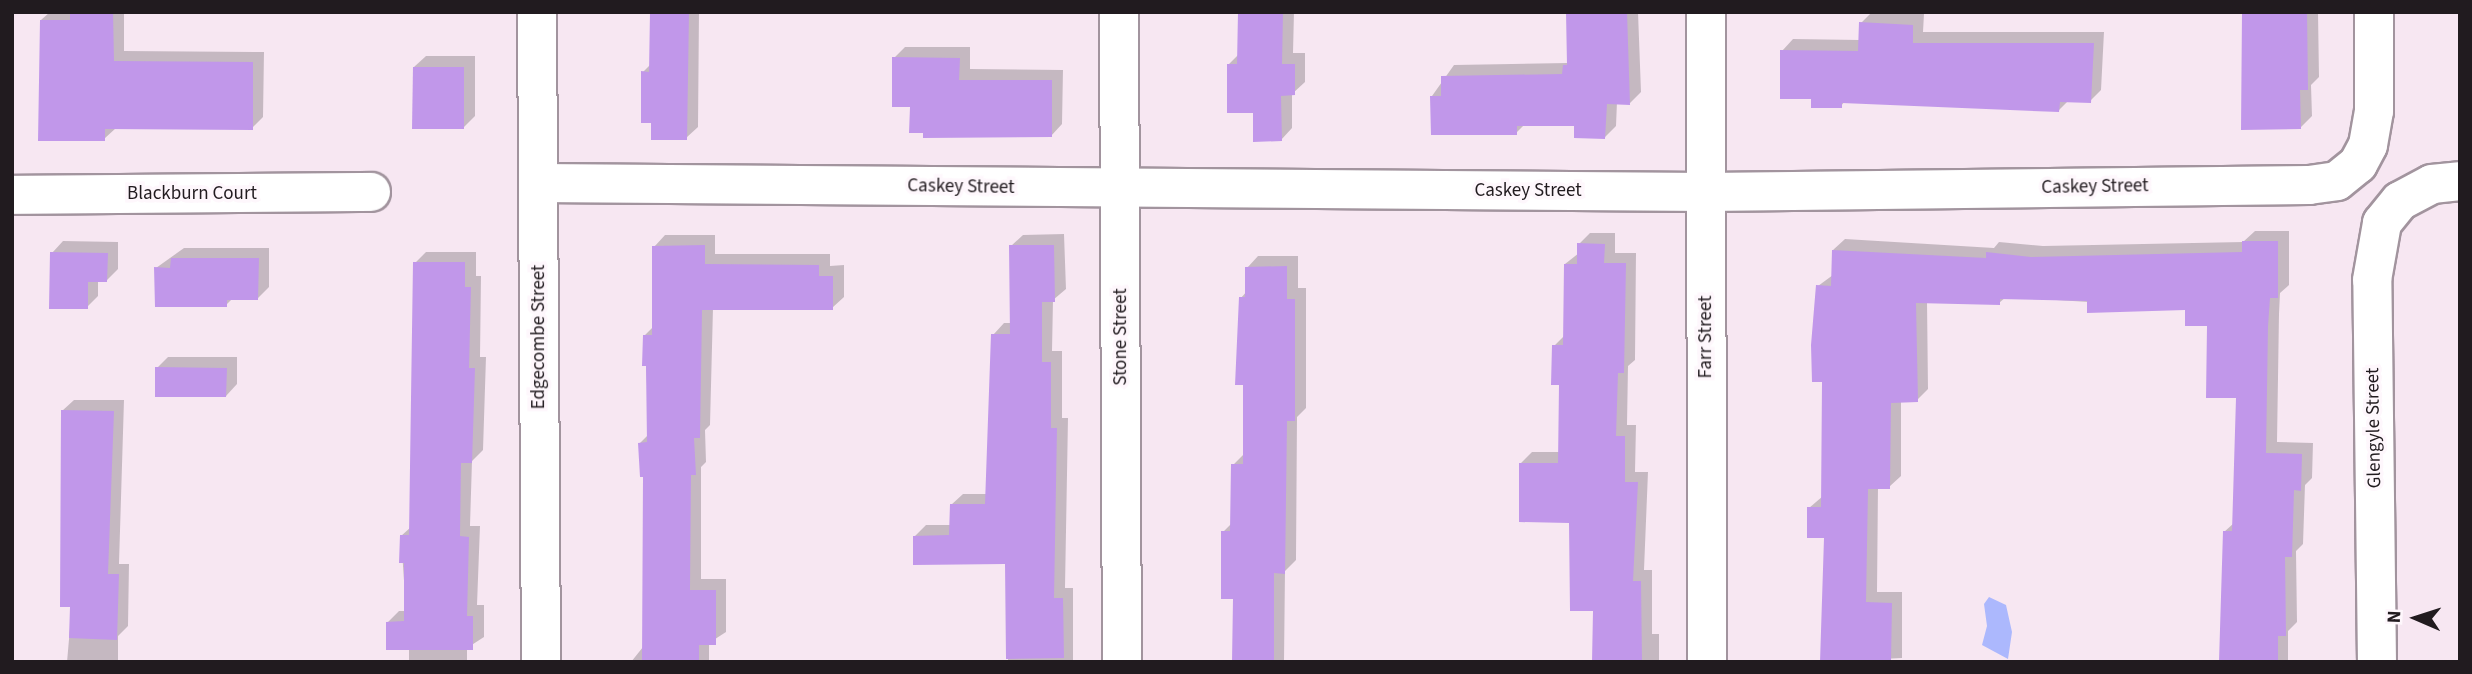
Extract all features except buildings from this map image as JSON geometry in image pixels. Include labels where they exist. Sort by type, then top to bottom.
[{"type":"street","name":"Edgecombe Street","points":[[537,12],[541,662]]},
{"type":"street","name":"Stone Street","points":[[1119,12],[1122,662]]},
{"type":"street","name":"Farr Street","points":[[1706,12],[1707,662]]},
{"type":"street","name":"Caskey Street","points":[[538,183],[1707,192],[2337,181],[2358,164],[2368,145],[2374,111],[2374,12]]},
{"type":"street","name":"Glengyle Street","points":[[2377,662],[2372,280],[2382,223],[2400,201],[2432,184],[2460,181]]},
{"type":"street","name":"Blackburn Court","points":[[12,195],[371,192]]},
{"type":"water","points":[[1989,597],[2006,605],[2012,632],[2008,659],[1982,645],[1987,626],[1984,604]]}]
